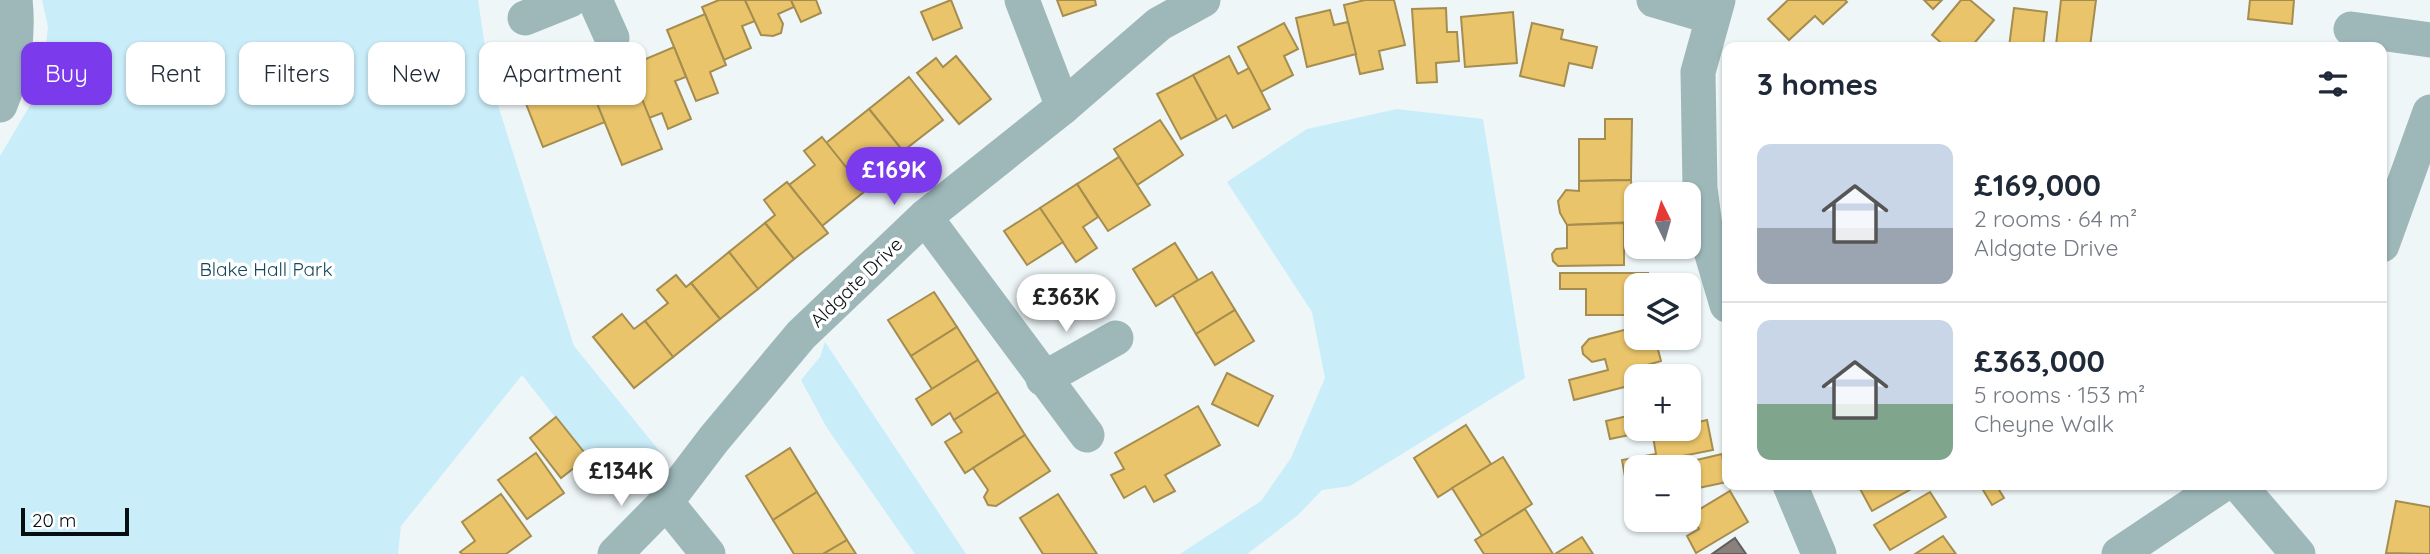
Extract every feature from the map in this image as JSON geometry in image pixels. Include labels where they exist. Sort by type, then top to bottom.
[{"type":"street","points":[[0,105],[7,89],[15,36],[15,0]]},
{"type":"street","points":[[525,18],[570,0]]},
{"type":"street","points":[[595,0],[612,38]]},
{"type":"street","points":[[1023,0],[1063,107]]},
{"type":"street","name":"Aldgate Drive","points":[[615,554],[666,502],[714,439],[802,335],[925,217],[1063,107],[1159,24],[1203,0]]},
{"type":"street","points":[[1654,0],[1715,8],[1698,72],[1700,188],[1706,234],[1722,288]]},
{"type":"street","points":[[2349,25],[2430,40]]},
{"type":"street","points":[[2387,231],[2430,112]]},
{"type":"street","points":[[925,217],[1087,435]]},
{"type":"street","points":[[1043,379],[1116,338]]},
{"type":"street","points":[[1792,490],[1819,554]]},
{"type":"street","points":[[2119,554],[2215,490]]},
{"type":"street","points":[[2243,490],[2298,554]]},
{"type":"street","points":[[666,502],[708,554]]},
{"type":"green space","name":"Blake Hall Park","points":[[42,0],[478,0],[484,42],[479,42],[479,105],[498,105],[574,346],[661,453],[622,502],[522,375],[401,526],[398,554],[0,554],[0,156],[30,105],[112,105],[112,42],[46,42],[48,27]]},
{"type":"green space","points":[[1397,109],[1483,119],[1525,378],[1350,486],[1322,490],[1298,515],[1247,554],[1180,554],[1261,501],[1291,458],[1325,378],[1312,312],[1227,182],[1307,129]]},
{"type":"green space","points":[[825,342],[966,554],[915,554],[827,428],[801,380],[820,357]]},
{"type":"building: Homes","points":[[719,0],[745,0],[755,21],[742,26],[751,48],[724,60],[702,7]]},
{"type":"building: Homes","points":[[745,0],[791,0],[794,7],[778,14],[783,24],[781,33],[773,36],[761,35]]},
{"type":"building: Homes","points":[[791,0],[816,0],[821,13],[801,22]]},
{"type":"building: Homes","points":[[951,0],[962,28],[933,40],[921,12]]},
{"type":"building: Homes","points":[[1057,0],[1095,0],[1096,5],[1063,16]]},
{"type":"building: Homes","points":[[1365,0],[1394,0],[1405,45],[1379,51],[1383,69],[1360,74],[1344,5]]},
{"type":"building: Homes","points":[[1788,0],[1847,2],[1823,24],[1815,16],[1789,40],[1768,19]]},
{"type":"building: Homes","points":[[1924,0],[1942,0],[1933,9]]},
{"type":"building: Homes","points":[[1961,0],[1970,0],[1994,20],[1975,42],[1940,42],[1932,35]]},
{"type":"building: Homes","points":[[2061,0],[2096,0],[2091,42],[2056,42]]},
{"type":"building: Homes","points":[[2250,0],[2294,0],[2292,24],[2248,19]]},
{"type":"building: Homes","points":[[1446,8],[1447,32],[1457,32],[1459,61],[1436,63],[1437,82],[1417,83],[1412,9]]},
{"type":"building: Homes","points":[[2014,8],[2047,12],[2044,42],[2010,42]]},
{"type":"building: Homes","points":[[1330,10],[1334,25],[1348,22],[1356,54],[1307,67],[1296,18]]},
{"type":"building: Homes","points":[[1513,12],[1517,63],[1465,67],[1461,17]]},
{"type":"building: Homes","points":[[705,14],[726,65],[710,72],[718,93],[696,101],[667,30]]},
{"type":"building: Homes","points":[[1284,23],[1298,49],[1284,56],[1293,75],[1261,92],[1238,47]]},
{"type":"building: Homes","points":[[1532,23],[1563,30],[1561,39],[1597,47],[1592,68],[1569,63],[1564,86],[1520,76]]},
{"type":"building: Homes","points":[[674,47],[686,77],[675,81],[691,119],[668,129],[662,113],[649,118],[644,105],[646,59]]},
{"type":"building: Homes","points":[[956,56],[991,99],[959,124],[917,73],[936,58],[943,67]]},
{"type":"building: Homes","points":[[1229,56],[1238,74],[1249,68],[1270,109],[1233,128],[1226,115],[1217,120],[1193,75]]},
{"type":"building: Homes","points":[[1193,75],[1217,120],[1181,139],[1157,94]]},
{"type":"building: Homes","points":[[909,77],[943,120],[903,151],[869,109]]},
{"type":"building: Homes","points":[[526,105],[598,105],[605,122],[543,147]]},
{"type":"building: Homes","points":[[598,105],[644,105],[662,149],[622,165]]},
{"type":"building: Homes","points":[[869,109],[903,151],[861,186],[826,143]]},
{"type":"building: Homes","points":[[1605,119],[1632,119],[1631,180],[1579,181],[1579,139],[1605,139]]},
{"type":"building: Homes","points":[[1160,120],[1183,155],[1137,185],[1114,149]]},
{"type":"building: Homes","points":[[822,137],[865,191],[822,226],[789,185],[815,165],[804,151]]},
{"type":"building: Homes","points":[[1119,157],[1150,205],[1108,231],[1077,184]]},
{"type":"building: Homes","points":[[1631,180],[1624,182],[1624,222],[1567,225],[1560,213],[1558,201],[1566,190],[1579,191],[1579,181]]},
{"type":"building: Homes","points":[[787,182],[828,233],[794,259],[765,223],[775,215],[764,200]]},
{"type":"building: Homes","points":[[1077,184],[1098,217],[1083,227],[1097,248],[1076,262],[1040,208]]},
{"type":"building: Homes","points":[[1040,208],[1063,242],[1027,265],[1004,231]]},
{"type":"building: Homes","points":[[765,223],[794,259],[758,289],[729,252]]},
{"type":"building: Homes","points":[[1624,223],[1624,265],[1558,266],[1553,261],[1552,254],[1556,249],[1567,248],[1567,225]]},
{"type":"building: Homes","points":[[1175,243],[1198,280],[1156,306],[1133,269]]},
{"type":"building: Homes","points":[[729,252],[758,289],[720,319],[691,283]]},
{"type":"building: Homes","points":[[1212,272],[1235,310],[1196,334],[1173,295]]},
{"type":"building: Homes","points":[[1560,273],[1624,273],[1624,315],[1586,315],[1586,289],[1560,289]]},
{"type":"building: Homes","points":[[676,275],[686,287],[691,283],[720,319],[673,357],[645,321],[668,303],[657,290]]},
{"type":"building: Homes","points":[[934,292],[957,327],[911,356],[888,320]]},
{"type":"building: Homes","points":[[1235,310],[1254,341],[1215,365],[1196,334]]},
{"type":"building: Homes","points":[[622,314],[634,329],[645,321],[673,357],[634,388],[593,337]]},
{"type":"building: Homes","points":[[957,327],[978,360],[932,389],[911,356]]},
{"type":"building: Homes","points":[[1624,330],[1624,350],[1658,350],[1661,361],[1650,364],[1624,364],[1624,387],[1574,400],[1569,380],[1608,370],[1605,359],[1592,362],[1583,354],[1582,347],[1589,339]]},
{"type":"building: Homes","points":[[978,360],[998,392],[954,420],[950,413],[932,425],[916,399]]},
{"type":"building: Homes","points":[[1227,373],[1273,396],[1258,426],[1212,404]]},
{"type":"building: Homes","points":[[998,392],[1025,435],[965,473],[945,442],[962,432],[954,420]]},
{"type":"building: Homes","points":[[1198,406],[1220,445],[1165,475],[1175,491],[1154,502],[1145,486],[1124,498],[1111,475],[1124,469],[1115,453]]},
{"type":"building: Homes","points":[[556,417],[588,457],[561,478],[530,438]]},
{"type":"building: Homes","points":[[1624,417],[1624,436],[1610,439],[1606,421]]},
{"type":"building: Homes","points":[[1707,420],[1713,450],[1688,455],[1650,455],[1656,454],[1654,441],[1701,441],[1701,421]]},
{"type":"building: Homes","points":[[1466,425],[1491,464],[1438,497],[1414,458]]},
{"type":"building: Homes","points":[[1025,435],[1050,471],[996,506],[988,505],[984,497],[988,490],[973,468]]},
{"type":"building: Homes","points":[[790,448],[817,492],[773,520],[746,476]]},
{"type":"building: Homes","points":[[536,453],[564,493],[527,519],[498,480]]},
{"type":"building: Homes","points":[[1722,454],[1722,483],[1701,487],[1701,459]]},
{"type":"building: Homes","points":[[1503,457],[1532,504],[1482,536],[1452,488]]},
{"type":"building: Homes","points":[[1861,490],[1909,490],[1872,511]]},
{"type":"building: Homes","points":[[1983,490],[1999,490],[2004,498],[1992,505]]},
{"type":"building: Homes","points":[[1730,491],[1748,522],[1696,553],[1687,536],[1701,532],[1701,508]]},
{"type":"building: Homes","points":[[817,492],[847,540],[823,554],[794,554],[773,520]]},
{"type":"building: Homes","points":[[1930,492],[1946,517],[1890,550],[1874,525]]},
{"type":"building: Homes","points":[[501,494],[531,536],[506,554],[462,554],[460,552],[475,541],[462,522]]},
{"type":"building: Homes","points":[[1058,494],[1097,554],[1043,554],[1020,518]]},
{"type":"building: Homes","points":[[2396,501],[2430,507],[2430,554],[2386,553]]},
{"type":"building: Homes","points":[[1525,509],[1553,554],[1484,554],[1475,540]]},
{"type":"building: Homes","points":[[1943,536],[1956,554],[1915,554]]},
{"type":"building: Homes","points":[[1582,537],[1593,554],[1555,554]]},
{"type":"building: Homes","points":[[847,540],[856,554],[823,554]]},
{"type":"building: Industry","points":[[1735,538],[1746,554],[1712,554]]}]
